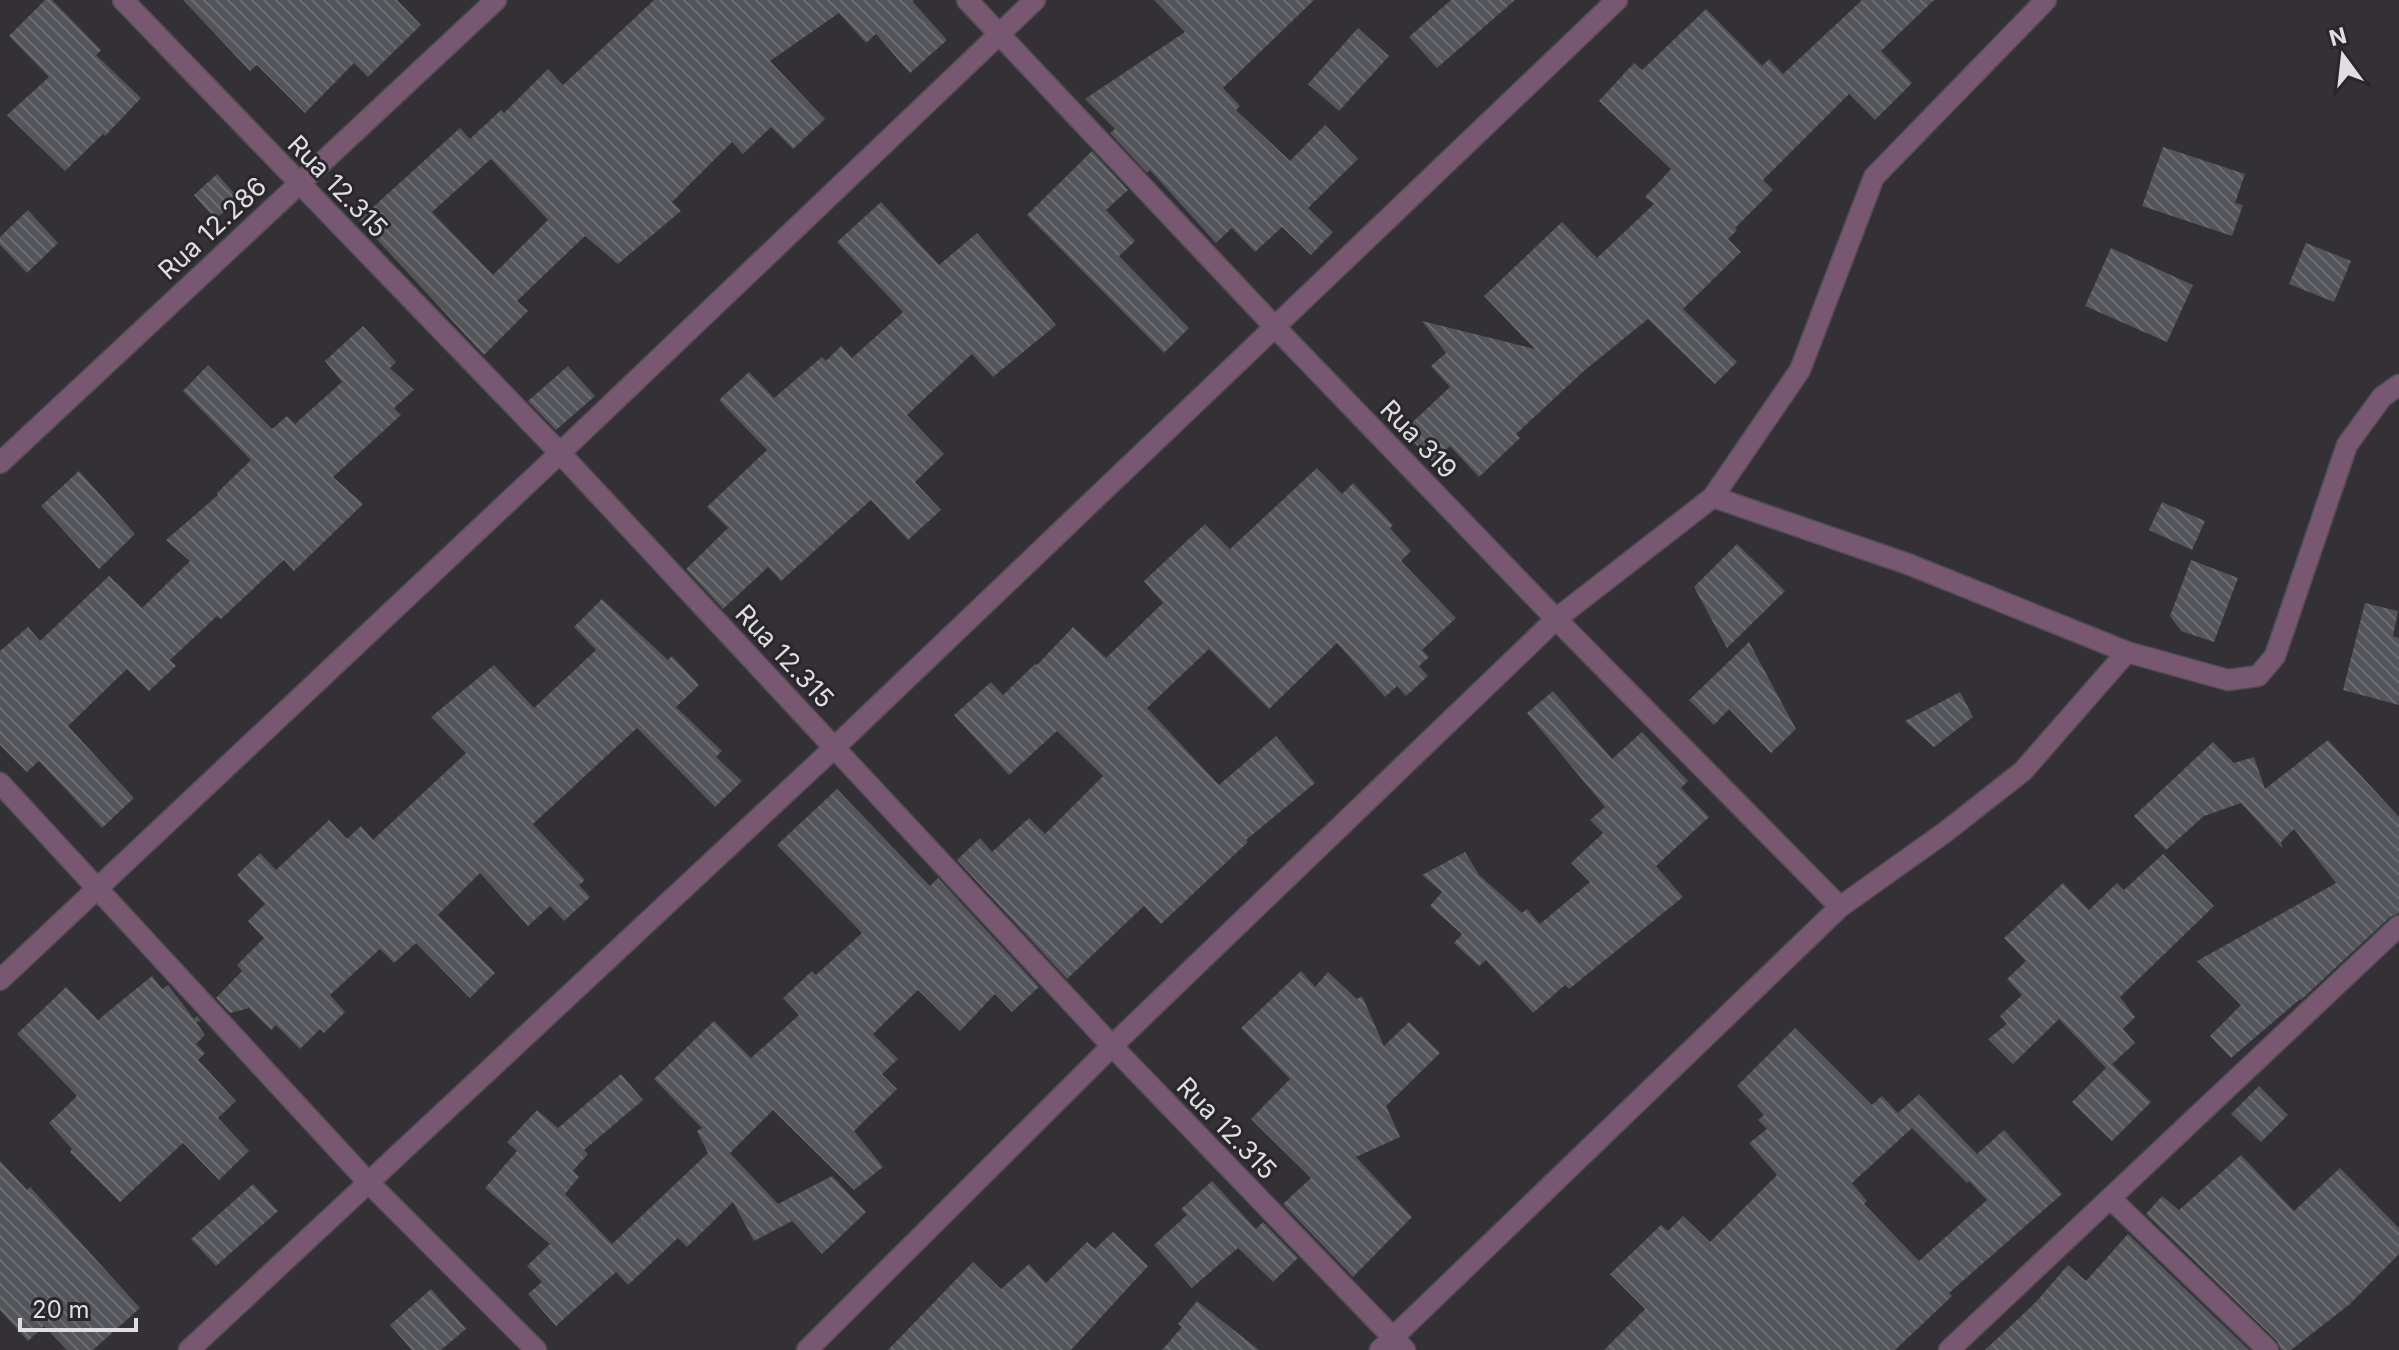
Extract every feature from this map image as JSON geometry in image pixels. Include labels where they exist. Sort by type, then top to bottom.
[{"type":"street","name":"Rua 12.315","points":[[123,0],[560,453],[1393,1346]]},
{"type":"street","name":"Rua 12.286","points":[[0,463],[496,0]]},
{"type":"street","name":"Rua 319","points":[[967,0],[1556,619],[1840,907]]},
{"type":"street","points":[[0,980],[1035,0]]},
{"type":"street","points":[[189,1350],[835,747],[1617,0]]},
{"type":"street","points":[[807,1350],[1112,1046],[1556,619],[1713,497],[1800,370],[1874,177],[2046,0]]},
{"type":"street","points":[[1713,497],[1908,564],[2127,652],[2228,680],[2258,676],[2275,656],[2347,445],[2382,397],[2399,385]]},
{"type":"street","points":[[1393,1346],[1840,907],[1944,833],[2023,771],[2127,652]]},
{"type":"street","points":[[0,783],[368,1182],[536,1350]]},
{"type":"street","points":[[1949,1350],[2399,926]]},
{"type":"street","points":[[2111,1199],[2268,1350]]},
{"type":"building","points":[[45,0],[52,0],[70,18],[101,50],[96,55],[141,98],[105,136],[103,134],[65,171],[7,115],[49,77],[9,36]]},
{"type":"building","points":[[183,0],[397,0],[421,25],[368,77],[354,63],[305,113],[257,65],[250,71]]},
{"type":"building","points":[[654,0],[914,0],[947,40],[910,73],[876,34],[866,43],[839,13],[770,61],[825,119],[793,149],[771,127],[743,154],[732,142],[672,202],[681,211],[618,264],[585,236],[517,301],[528,311],[484,355],[359,220],[460,128],[470,139],[501,110],[504,113],[548,69],[563,85]],"holes":[[[491,159],[548,220],[493,275],[432,212]]]},
{"type":"building","points":[[1154,0],[1314,0],[1223,88],[1240,106],[1236,110],[1290,161],[1325,125],[1358,159],[1308,208],[1333,232],[1311,255],[1282,227],[1255,252],[1232,228],[1216,243],[1150,170],[1147,173],[1110,133],[1115,129],[1085,99],[1185,32]]},
{"type":"building","points":[[1451,0],[1515,0],[1437,68],[1409,37]]},
{"type":"building","points":[[1862,0],[1934,0],[1881,51],[1912,83],[1875,120],[1849,94],[1763,180],[1773,190],[1728,239],[1741,252],[1683,309],[1737,362],[1715,384],[1648,319],[1585,370],[1516,434],[1520,438],[1479,477],[1450,446],[1433,462],[1403,431],[1450,387],[1431,366],[1446,353],[1422,321],[1535,349],[1484,296],[1562,222],[1597,258],[1654,204],[1645,197],[1671,169],[1599,101],[1634,63],[1642,70],[1706,9],[1762,66],[1769,59],[1783,74]]},
{"type":"building","points":[[1358,28],[1389,56],[1339,111],[1308,84]]},
{"type":"building","points":[[2163,147],[2245,174],[2235,203],[2243,205],[2232,236],[2142,206]]},
{"type":"building","points":[[1092,151],[1128,190],[1106,210],[1135,241],[1119,256],[1189,328],[1164,353],[1027,215]]},
{"type":"building","points":[[217,174],[240,200],[215,219],[194,195]]},
{"type":"building","points":[[881,202],[939,265],[977,233],[1056,325],[993,377],[972,354],[907,415],[944,454],[915,482],[941,510],[908,540],[871,500],[781,581],[768,567],[723,609],[686,569],[728,528],[707,507],[767,450],[719,400],[749,372],[774,398],[822,357],[826,361],[841,346],[852,358],[903,312],[837,242]]},
{"type":"building","points":[[28,210],[58,243],[27,273],[0,245],[0,237]]},
{"type":"building","points":[[2306,243],[2351,261],[2334,302],[2289,284]]},
{"type":"building","points":[[2111,248],[2193,285],[2167,342],[2085,306]]},
{"type":"building","points":[[363,326],[396,362],[390,368],[414,390],[394,408],[401,415],[333,477],[363,504],[294,571],[284,560],[221,619],[217,616],[170,660],[176,666],[149,691],[127,669],[68,726],[134,798],[102,828],[39,761],[27,772],[0,745],[0,651],[28,627],[40,641],[109,576],[142,608],[190,561],[166,540],[218,495],[251,460],[183,391],[208,365],[272,429],[287,416],[295,424],[342,382],[325,361]]},
{"type":"building","points":[[568,366],[595,396],[556,430],[528,401]]},
{"type":"building","points":[[1317,468],[1342,494],[1353,483],[1393,525],[1390,528],[1411,551],[1401,561],[1456,618],[1422,650],[1429,657],[1419,666],[1428,676],[1406,696],[1397,686],[1385,697],[1337,643],[1269,709],[1209,649],[1147,708],[1219,785],[1276,736],[1315,783],[1246,840],[1248,842],[1161,924],[1144,906],[1067,979],[957,860],[980,838],[992,852],[1029,818],[1045,834],[1103,776],[1057,731],[1009,775],[954,715],[991,682],[1003,695],[1073,627],[1106,658],[1163,603],[1144,581],[1205,524],[1230,549]]},
{"type":"building","points":[[79,471],[135,534],[99,569],[41,506]]},
{"type":"building","points":[[2162,502],[2205,521],[2192,550],[2149,530]]},
{"type":"building","points":[[1737,544],[1785,591],[1727,648],[1694,587]]},
{"type":"building","points":[[2191,560],[2238,578],[2214,642],[2181,631],[2170,616]]},
{"type":"building","points":[[602,599],[668,660],[672,656],[699,685],[676,707],[722,751],[716,757],[742,781],[715,807],[637,728],[533,824],[585,880],[579,885],[590,897],[564,921],[550,906],[528,926],[480,873],[438,915],[495,973],[470,998],[416,943],[394,963],[380,949],[330,995],[345,1012],[324,1033],[320,1029],[300,1049],[276,1025],[271,1030],[249,1008],[230,1013],[216,998],[242,971],[237,965],[264,938],[248,921],[265,904],[237,875],[260,853],[276,870],[329,820],[347,839],[361,826],[373,840],[466,753],[431,717],[494,665],[534,708],[596,650],[574,627]]},
{"type":"building","points":[[2365,603],[2398,611],[2393,636],[2399,638],[2399,705],[2343,690]]},
{"type":"building","points":[[1749,642],[1796,729],[1771,753],[1729,709],[1714,725],[1689,700]]},
{"type":"building","points":[[1553,691],[1612,759],[1642,732],[1688,781],[1681,788],[1709,817],[1656,866],[1683,897],[1569,989],[1565,985],[1533,1013],[1486,960],[1479,966],[1454,943],[1462,934],[1430,906],[1442,892],[1422,875],[1465,852],[1479,875],[1522,913],[1527,909],[1540,924],[1590,882],[1571,863],[1603,833],[1590,820],[1605,807],[1527,713]]},
{"type":"building","points":[[1960,692],[1973,717],[1934,747],[1905,721]]},
{"type":"building","points":[[2328,740],[2399,817],[2399,913],[2390,917],[2301,1000],[2231,1058],[2210,1036],[2241,1005],[2197,961],[2336,883],[2294,829],[2281,842],[2283,849],[2241,803],[2204,816],[2166,850],[2134,816],[2213,742],[2234,763],[2254,757],[2265,789]]},
{"type":"building","points":[[837,789],[930,886],[938,878],[1039,987],[1012,1012],[995,994],[960,1031],[918,990],[873,1034],[898,1059],[882,1074],[897,1089],[854,1131],[883,1167],[854,1190],[773,1110],[730,1153],[778,1204],[832,1176],[866,1212],[822,1254],[792,1221],[754,1241],[733,1202],[687,1247],[678,1238],[628,1285],[616,1272],[556,1326],[528,1294],[542,1282],[527,1266],[550,1244],[485,1188],[517,1151],[507,1142],[537,1110],[558,1128],[621,1074],[643,1100],[584,1150],[588,1154],[573,1171],[579,1177],[565,1194],[612,1244],[708,1153],[697,1131],[702,1128],[654,1079],[714,1021],[751,1058],[799,1015],[783,998],[812,971],[816,975],[862,933],[777,845]]},
{"type":"building","points":[[2163,854],[2214,906],[2120,997],[2135,1017],[2123,1029],[2135,1043],[2112,1064],[2151,1102],[2112,1141],[2072,1102],[2106,1068],[2059,1019],[2013,1064],[1988,1039],[2007,1024],[2000,1016],[2022,995],[2007,979],[2026,961],[2004,938],[2063,883],[2089,910],[2117,883],[2124,890]]},
{"type":"building","points":[[1301,971],[1315,987],[1328,972],[1357,999],[1362,996],[1384,1046],[1409,1022],[1440,1053],[1386,1106],[1400,1137],[1356,1157],[1412,1217],[1353,1277],[1283,1204],[1311,1178],[1251,1119],[1290,1079],[1241,1028]]},
{"type":"building","points":[[152,976],[162,989],[168,985],[194,1019],[197,1016],[201,1021],[196,1022],[205,1035],[196,1044],[205,1053],[198,1060],[236,1101],[218,1118],[249,1151],[219,1180],[183,1143],[120,1202],[70,1152],[72,1149],[49,1123],[77,1096],[17,1034],[66,987],[98,1020]]},
{"type":"building","points":[[1795,1028],[1872,1105],[1882,1096],[1908,1124],[1898,1113],[1919,1094],[1977,1154],[2004,1130],[2062,1194],[1949,1293],[1952,1296],[1895,1350],[1604,1350],[1645,1309],[1610,1274],[1661,1225],[1668,1231],[1683,1216],[1710,1242],[1777,1175],[1749,1143],[1767,1129],[1758,1120],[1764,1115],[1737,1086]],"holes":[[[1912,1128],[1967,1183],[1969,1181],[1987,1200],[1919,1261],[1864,1204],[1867,1201],[1852,1183]]]},
{"type":"building","points":[[2259,1086],[2288,1115],[2261,1142],[2231,1114]]},
{"type":"building","points":[[2241,1155],[2294,1211],[2340,1168],[2399,1228],[2399,1254],[2350,1304],[2291,1350],[2281,1350],[2277,1341],[2146,1214],[2162,1196],[2179,1210]]},
{"type":"building","points":[[0,1161],[27,1190],[30,1187],[140,1308],[93,1350],[67,1350],[44,1326],[28,1341],[0,1310]]},
{"type":"building","points":[[1212,1181],[1256,1229],[1263,1222],[1298,1258],[1273,1282],[1238,1248],[1192,1288],[1154,1245],[1187,1215],[1181,1209]]},
{"type":"building","points":[[253,1184],[278,1211],[216,1266],[191,1239]]},
{"type":"building","points":[[1113,1232],[1148,1266],[1071,1350],[888,1350],[973,1262],[1001,1289],[1029,1264],[1046,1283],[1087,1242],[1095,1249]]},
{"type":"building","points":[[2128,1234],[2249,1350],[1985,1350],[2036,1302],[2068,1265],[2086,1281]]},
{"type":"building","points":[[431,1289],[466,1329],[441,1350],[412,1350],[390,1325]]},
{"type":"building","points":[[1197,1301],[1259,1350],[1162,1350],[1182,1327],[1178,1324]]}]
